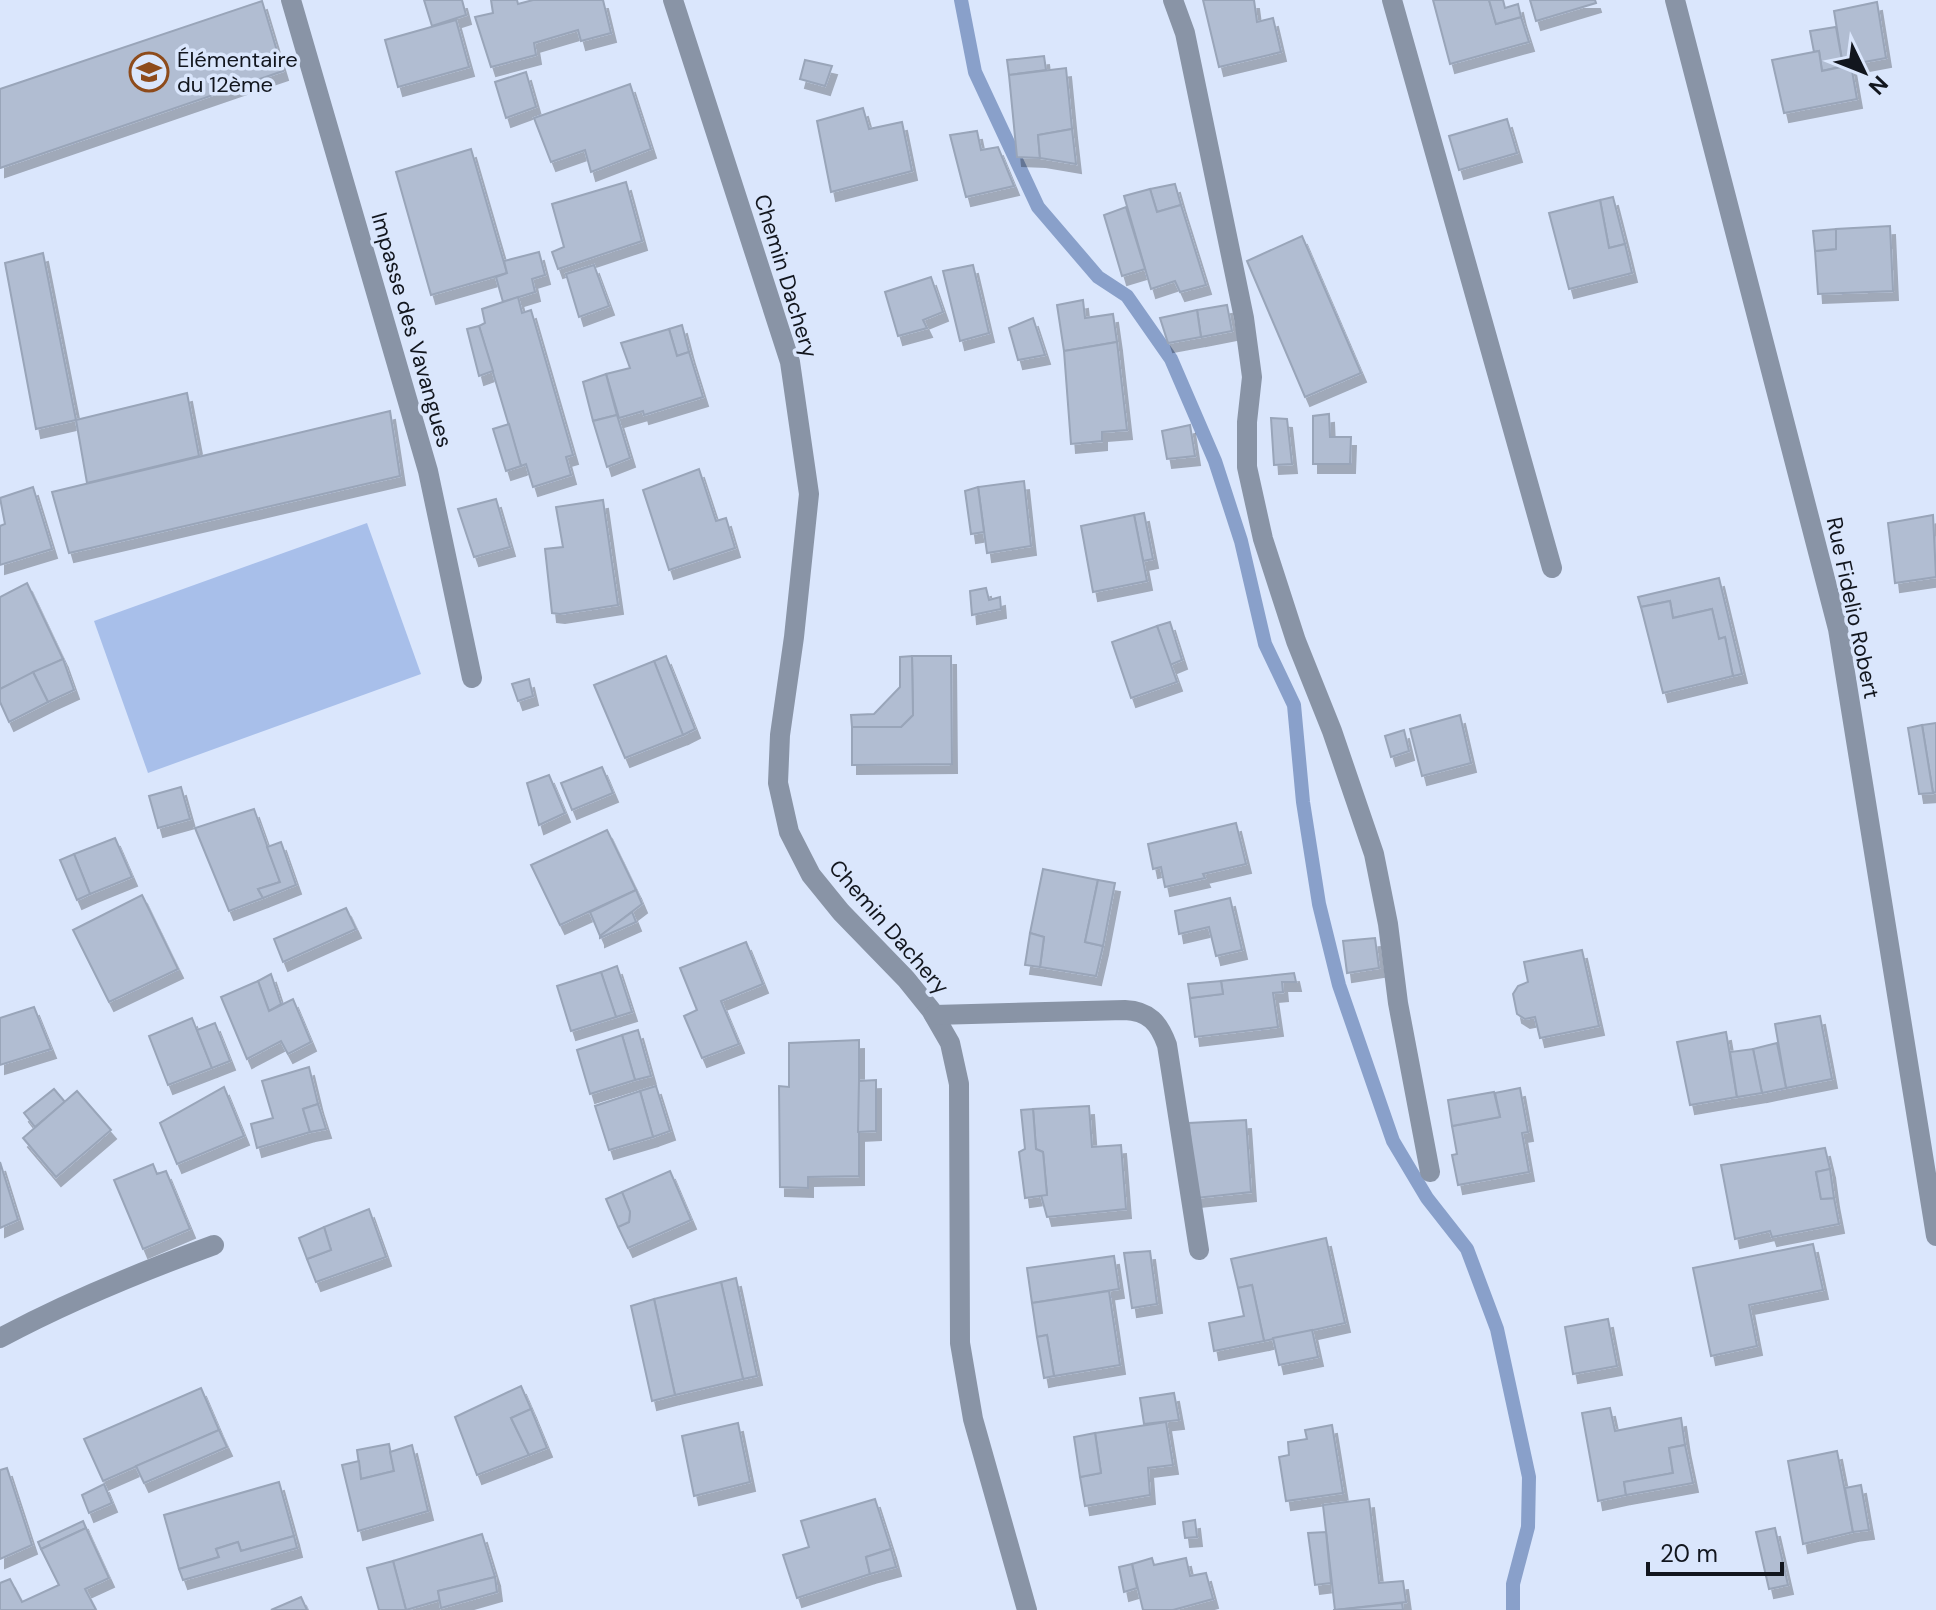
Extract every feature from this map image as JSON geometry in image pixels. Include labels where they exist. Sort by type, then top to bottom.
[{"type":"street","name":"Impasse des Vavangues","points":[[291,0],[428,471],[472,678]]},
{"type":"street","name":"Chemin Dachery","points":[[673,0],[790,362],[809,494],[780,735],[778,783],[789,832],[811,875],[841,912],[906,979],[934,1015],[950,1043],[959,1084],[960,1343],[973,1419],[1027,1610]]},
{"type":"street","points":[[1173,0],[1185,33],[1244,318],[1252,377],[1247,422],[1247,467],[1263,539],[1296,641],[1332,731],[1374,854],[1430,1172]]},
{"type":"street","points":[[1392,0],[1552,568]]},
{"type":"street","name":"Rue Fidelio Robert","points":[[1675,0],[1838,629],[1936,1236]]},
{"type":"street","points":[[934,1015],[1125,1010],[1140,1011],[1152,1018],[1167,1045],[1199,1250]]},
{"type":"street","points":[[0,1338],[48,1312],[137,1273],[214,1245]]},
{"type":"shaded area","points":[[367,523],[421,674],[148,773],[94,621]]},
{"type":"building","points":[[424,0],[462,0],[466,15],[432,26]]},
{"type":"building","points":[[491,0],[517,0],[518,4],[533,0],[603,0],[611,33],[581,41],[578,30],[534,43],[536,55],[491,67],[475,17],[493,13]]},
{"type":"building","points":[[1203,0],[1254,0],[1257,22],[1273,18],[1281,52],[1219,67]]},
{"type":"building","points":[[1433,0],[1489,0],[1496,24],[1521,17],[1529,42],[1450,64]]},
{"type":"building","points":[[1489,0],[1503,0],[1505,8],[1518,4],[1521,17],[1496,24]]},
{"type":"building","points":[[1530,0],[1595,0],[1596,3],[1536,21]]},
{"type":"building","points":[[262,1],[283,71],[0,168],[0,89]]},
{"type":"building","points":[[1877,2],[1886,58],[1843,66],[1834,11]]},
{"type":"building","points":[[456,20],[469,67],[398,87],[385,40]]},
{"type":"building","points":[[1836,27],[1843,66],[1822,71],[1819,51],[1814,52],[1810,31]]},
{"type":"building","points":[[1819,51],[1822,71],[1851,65],[1857,99],[1784,113],[1772,60]]},
{"type":"building","points":[[1044,56],[1046,70],[1009,75],[1007,60]]},
{"type":"building","points":[[805,60],[832,66],[825,86],[800,79]]},
{"type":"building","points":[[1066,68],[1072,129],[1038,135],[1040,158],[1017,157],[1009,75]]},
{"type":"building","points":[[526,72],[536,107],[506,118],[495,82]]},
{"type":"building","points":[[630,84],[651,149],[591,172],[585,150],[551,162],[534,118]]},
{"type":"building","points":[[863,108],[869,129],[902,122],[912,171],[831,192],[817,121]]},
{"type":"building","points":[[1507,119],[1517,153],[1459,170],[1449,136]]},
{"type":"building","points":[[1072,129],[1076,164],[1040,158],[1038,135]]},
{"type":"building","points":[[977,131],[981,150],[998,147],[1014,186],[966,197],[950,135]]},
{"type":"building","points":[[471,149],[507,273],[431,295],[396,172]]},
{"type":"building","points":[[626,182],[642,241],[558,269],[552,252],[564,247],[552,204]]},
{"type":"building","points":[[1175,184],[1181,205],[1157,212],[1150,189]]},
{"type":"building","points":[[1150,189],[1157,212],[1181,205],[1206,285],[1180,292],[1175,281],[1151,289],[1124,196]]},
{"type":"building","points":[[1613,197],[1625,244],[1609,248],[1600,200]]},
{"type":"building","points":[[1600,200],[1609,248],[1625,244],[1632,273],[1569,289],[1549,213]]},
{"type":"building","points":[[1126,207],[1145,269],[1122,276],[1104,215]]},
{"type":"building","points":[[1890,226],[1893,291],[1818,294],[1815,251],[1836,249],[1836,229]]},
{"type":"building","points":[[1836,229],[1836,249],[1815,251],[1813,231]]},
{"type":"building","points":[[1302,236],[1361,373],[1305,397],[1247,261]]},
{"type":"building","points":[[539,252],[545,275],[532,279],[535,292],[503,302],[496,277],[507,273],[504,261]]},
{"type":"building","points":[[43,253],[76,420],[36,429],[5,263]]},
{"type":"building","points":[[594,265],[609,306],[579,317],[566,274]]},
{"type":"building","points":[[973,265],[989,333],[960,341],[943,271]]},
{"type":"building","points":[[931,277],[943,312],[923,320],[927,328],[898,336],[885,292]]},
{"type":"building","points":[[518,297],[522,313],[531,310],[573,455],[566,457],[571,475],[533,487],[526,464],[521,466],[479,326],[485,323],[482,309]]},
{"type":"building","points":[[1083,300],[1085,318],[1113,314],[1117,342],[1064,351],[1057,305]]},
{"type":"building","points":[[1227,305],[1232,331],[1201,337],[1197,310]]},
{"type":"building","points":[[1197,310],[1201,337],[1168,343],[1160,318]]},
{"type":"building","points":[[1033,318],[1045,355],[1018,360],[1009,328]]},
{"type":"building","points":[[682,325],[689,352],[677,356],[669,329]]},
{"type":"building","points":[[479,326],[493,371],[479,376],[467,329]]},
{"type":"building","points":[[669,329],[677,356],[689,352],[703,397],[644,415],[643,411],[619,418],[606,374],[630,368],[621,343]]},
{"type":"building","points":[[1117,342],[1127,430],[1102,432],[1102,441],[1071,444],[1064,351]]},
{"type":"building","points":[[606,374],[617,415],[593,421],[583,382]]},
{"type":"building","points":[[187,393],[199,456],[87,483],[76,420]]},
{"type":"building","points":[[390,411],[400,476],[69,553],[52,492]]},
{"type":"building","points":[[1329,414],[1330,437],[1351,437],[1350,464],[1313,464],[1313,416]]},
{"type":"building","points":[[617,415],[630,458],[607,467],[593,421]]},
{"type":"building","points":[[1271,418],[1287,419],[1292,464],[1274,465]]},
{"type":"building","points":[[509,424],[521,466],[506,471],[493,429]]},
{"type":"building","points":[[1190,425],[1195,456],[1167,459],[1162,431]]},
{"type":"building","points":[[699,469],[716,521],[726,518],[735,548],[669,570],[643,490]]},
{"type":"building","points":[[1024,481],[1031,546],[987,553],[978,487]]},
{"type":"building","points":[[33,487],[52,549],[0,565],[0,526],[5,524],[0,498]]},
{"type":"building","points":[[978,487],[984,532],[971,534],[965,491]]},
{"type":"building","points":[[496,499],[510,547],[474,557],[458,509]]},
{"type":"building","points":[[603,500],[618,605],[552,613],[545,549],[563,547],[556,507]]},
{"type":"building","points":[[1144,513],[1153,559],[1143,561],[1134,515]]},
{"type":"building","points":[[1134,515],[1147,581],[1093,592],[1081,526]]},
{"type":"building","points":[[1933,515],[1936,577],[1895,583],[1888,523]]},
{"type":"building","points":[[1719,578],[1742,674],[1733,676],[1725,637],[1719,639],[1712,609],[1673,618],[1670,601],[1641,607],[1638,597]]},
{"type":"building","points":[[27,583],[63,659],[0,689],[0,597]]},
{"type":"building","points":[[986,588],[989,600],[1000,597],[1001,609],[972,615],[970,591]]},
{"type":"building","points":[[1670,601],[1673,618],[1712,609],[1719,639],[1725,637],[1733,676],[1663,693],[1641,607]]},
{"type":"building","points":[[1170,622],[1182,660],[1170,665],[1157,626]]},
{"type":"building","points":[[1157,626],[1177,682],[1131,698],[1112,642]]},
{"type":"building","points":[[666,656],[695,729],[683,735],[654,661]]},
{"type":"building","points":[[912,656],[951,656],[952,764],[852,765],[852,727],[901,727],[913,715]]},
{"type":"building","points":[[912,656],[913,715],[901,727],[852,727],[851,715],[874,714],[900,687],[900,657]]},
{"type":"building","points":[[63,659],[74,690],[48,702],[33,672]]},
{"type":"building","points":[[654,661],[683,735],[625,758],[594,685]]},
{"type":"building","points":[[33,672],[48,702],[9,722],[0,702],[0,689]]},
{"type":"building","points":[[529,679],[533,696],[518,701],[512,684]]},
{"type":"building","points":[[1460,715],[1471,763],[1422,776],[1410,729]]},
{"type":"building","points":[[1936,723],[1936,792],[1933,793],[1922,725]]},
{"type":"building","points":[[1922,725],[1933,793],[1919,794],[1908,728]]},
{"type":"building","points":[[1404,730],[1409,751],[1391,757],[1385,736]]},
{"type":"building","points":[[602,767],[613,793],[572,810],[561,783]]},
{"type":"building","points":[[549,775],[565,813],[539,825],[527,783]]},
{"type":"building","points":[[181,787],[190,819],[158,828],[149,796]]},
{"type":"building","points":[[254,809],[280,882],[258,889],[263,898],[229,911],[195,828]]},
{"type":"building","points":[[1236,823],[1246,864],[1165,887],[1161,867],[1153,869],[1148,844]]},
{"type":"building","points":[[607,830],[636,890],[560,925],[531,865]]},
{"type":"building","points":[[115,838],[132,877],[90,894],[74,854]]},
{"type":"building","points":[[281,842],[296,885],[263,898],[258,889],[280,882],[267,847]]},
{"type":"building","points":[[74,854],[90,894],[77,900],[60,860]]},
{"type":"building","points":[[1043,869],[1098,880],[1085,942],[1103,946],[1096,976],[1040,967],[1044,937],[1030,933]]},
{"type":"building","points":[[1098,880],[1115,883],[1103,946],[1085,942]]},
{"type":"building","points":[[636,890],[642,904],[600,936],[590,912]]},
{"type":"building","points":[[142,895],[178,969],[109,1002],[73,930]]},
{"type":"building","points":[[1230,898],[1242,950],[1216,956],[1209,927],[1179,934],[1175,911]]},
{"type":"building","points":[[346,908],[356,929],[283,962],[274,939]]},
{"type":"building","points":[[632,912],[636,922],[600,938],[600,936]]},
{"type":"building","points":[[1030,933],[1044,937],[1040,967],[1025,965]]},
{"type":"building","points":[[1375,938],[1379,968],[1347,973],[1343,941]]},
{"type":"building","points":[[746,942],[763,984],[721,1001],[739,1044],[702,1058],[684,1016],[697,1010],[680,968]]},
{"type":"building","points":[[1582,950],[1599,1026],[1540,1038],[1535,1017],[1525,1019],[1517,1014],[1513,994],[1518,986],[1528,982],[1524,962]]},
{"type":"building","points":[[617,966],[632,1012],[616,1017],[601,972]]},
{"type":"building","points":[[601,972],[616,1017],[571,1031],[557,986]]},
{"type":"building","points":[[1294,973],[1296,982],[1282,982],[1283,992],[1273,993],[1278,1027],[1195,1037],[1190,998],[1223,994],[1221,981]]},
{"type":"building","points":[[271,974],[281,1004],[269,1011],[258,981]]},
{"type":"building","points":[[258,981],[269,1011],[293,999],[311,1042],[288,1054],[281,1041],[247,1059],[221,997]]},
{"type":"building","points":[[1221,981],[1223,994],[1190,998],[1188,984]]},
{"type":"building","points":[[34,1007],[51,1049],[0,1065],[0,1018]]},
{"type":"building","points":[[1820,1016],[1832,1079],[1786,1088],[1775,1024]]},
{"type":"building","points":[[192,1018],[212,1068],[168,1085],[149,1036]]},
{"type":"building","points":[[215,1023],[230,1061],[212,1068],[197,1030]]},
{"type":"building","points":[[638,1030],[651,1076],[635,1080],[622,1035]]},
{"type":"building","points":[[1726,1032],[1737,1097],[1690,1105],[1677,1042]]},
{"type":"building","points":[[622,1035],[635,1080],[590,1094],[577,1050]]},
{"type":"building","points":[[859,1040],[859,1176],[808,1177],[808,1188],[780,1187],[779,1086],[789,1087],[789,1043]]},
{"type":"building","points":[[1777,1043],[1786,1088],[1762,1093],[1753,1049]]},
{"type":"building","points":[[1753,1049],[1762,1093],[1737,1097],[1730,1052]]},
{"type":"building","points":[[309,1067],[318,1104],[303,1109],[310,1132],[257,1148],[251,1124],[273,1118],[262,1081]]},
{"type":"building","points":[[876,1080],[876,1131],[858,1132],[859,1081]]},
{"type":"building","points":[[656,1086],[670,1131],[653,1137],[640,1091]]},
{"type":"building","points":[[224,1087],[244,1136],[177,1164],[160,1123]]},
{"type":"building","points":[[1520,1088],[1528,1132],[1522,1133],[1529,1172],[1458,1185],[1452,1155],[1457,1154],[1452,1126],[1500,1117],[1495,1093]]},
{"type":"building","points":[[54,1089],[65,1102],[35,1127],[24,1113]]},
{"type":"building","points":[[77,1091],[111,1130],[56,1177],[23,1138]]},
{"type":"building","points":[[640,1091],[653,1137],[609,1150],[595,1106]]},
{"type":"building","points":[[1494,1092],[1500,1117],[1452,1126],[1448,1100]]},
{"type":"building","points":[[318,1104],[326,1129],[310,1132],[303,1109]]},
{"type":"building","points":[[1089,1106],[1092,1147],[1121,1145],[1126,1209],[1047,1217],[1041,1195],[1047,1195],[1043,1152],[1036,1149],[1033,1109]]},
{"type":"building","points":[[1033,1109],[1036,1149],[1043,1152],[1047,1195],[1025,1198],[1019,1152],[1025,1149],[1021,1110]]},
{"type":"building","points":[[1246,1120],[1251,1192],[1196,1198],[1189,1123]]},
{"type":"building","points":[[1825,1148],[1830,1169],[1816,1172],[1821,1199],[1834,1198],[1839,1224],[1772,1237],[1770,1231],[1735,1239],[1721,1165]]},
{"type":"building","points":[[0,1162],[18,1220],[0,1228]]},
{"type":"building","points":[[153,1164],[157,1174],[166,1171],[190,1229],[143,1249],[114,1180]]},
{"type":"building","points":[[1830,1169],[1834,1198],[1821,1199],[1816,1172]]},
{"type":"building","points":[[670,1171],[691,1220],[628,1248],[618,1227],[629,1222],[630,1212],[622,1192]]},
{"type":"building","points":[[622,1192],[630,1212],[629,1222],[618,1227],[606,1199]]},
{"type":"building","points":[[369,1209],[386,1257],[316,1282],[307,1259],[331,1250],[324,1227]]},
{"type":"building","points":[[324,1227],[331,1250],[307,1259],[299,1238]]},
{"type":"building","points":[[1326,1238],[1345,1323],[1264,1341],[1252,1285],[1238,1288],[1231,1259]]},
{"type":"building","points":[[1813,1244],[1823,1290],[1749,1305],[1757,1346],[1711,1356],[1693,1268]]},
{"type":"building","points":[[1150,1251],[1157,1304],[1132,1308],[1124,1253]]},
{"type":"building","points":[[1114,1256],[1119,1289],[1032,1303],[1027,1268]]},
{"type":"building","points":[[736,1278],[757,1376],[743,1379],[721,1282]]},
{"type":"building","points":[[721,1282],[743,1379],[675,1395],[654,1299]]},
{"type":"building","points":[[1252,1285],[1264,1341],[1214,1351],[1209,1323],[1244,1316],[1238,1288]]},
{"type":"building","points":[[1109,1291],[1120,1365],[1054,1376],[1047,1335],[1037,1337],[1032,1303]]},
{"type":"building","points":[[654,1299],[675,1395],[652,1401],[631,1306]]},
{"type":"building","points":[[1608,1319],[1617,1366],[1573,1374],[1565,1327]]},
{"type":"building","points":[[1312,1330],[1318,1357],[1279,1365],[1273,1338]]},
{"type":"building","points":[[1047,1335],[1054,1376],[1044,1378],[1037,1337]]},
{"type":"building","points":[[521,1386],[531,1409],[511,1418],[529,1455],[477,1475],[455,1417]]},
{"type":"building","points":[[201,1388],[219,1430],[103,1481],[84,1439]]},
{"type":"building","points":[[1174,1393],[1179,1420],[1144,1424],[1140,1398]]},
{"type":"building","points":[[1610,1408],[1615,1431],[1681,1418],[1685,1445],[1669,1448],[1673,1473],[1624,1482],[1626,1495],[1598,1501],[1582,1413]]},
{"type":"building","points":[[531,1409],[547,1448],[529,1455],[511,1418]]},
{"type":"building","points":[[1166,1422],[1173,1465],[1148,1468],[1150,1495],[1085,1506],[1080,1477],[1101,1473],[1095,1433]]},
{"type":"building","points":[[738,1423],[750,1482],[694,1496],[682,1436]]},
{"type":"building","points":[[1332,1425],[1343,1493],[1286,1501],[1279,1457],[1289,1455],[1288,1442],[1307,1439],[1305,1430]]},
{"type":"building","points":[[219,1430],[227,1447],[144,1483],[136,1466]]},
{"type":"building","points":[[1095,1433],[1101,1473],[1080,1477],[1074,1437]]},
{"type":"building","points":[[389,1444],[394,1471],[361,1479],[357,1450]]},
{"type":"building","points":[[412,1445],[428,1511],[358,1531],[342,1465],[359,1461],[361,1479],[394,1471],[390,1452]]},
{"type":"building","points":[[1685,1445],[1693,1483],[1626,1495],[1624,1482],[1673,1473],[1669,1448]]},
{"type":"building","points":[[1837,1451],[1853,1532],[1803,1544],[1788,1461]]},
{"type":"building","points":[[7,1468],[32,1545],[0,1559],[0,1470]]},
{"type":"building","points":[[279,1482],[294,1536],[241,1551],[238,1542],[216,1549],[219,1557],[179,1569],[164,1515]]},
{"type":"building","points":[[104,1484],[112,1503],[89,1513],[82,1495]]},
{"type":"building","points":[[1861,1485],[1869,1530],[1853,1532],[1845,1488]]},
{"type":"building","points":[[875,1499],[891,1549],[866,1557],[870,1574],[797,1598],[783,1555],[809,1547],[801,1521]]},
{"type":"building","points":[[1369,1499],[1379,1583],[1403,1581],[1406,1602],[1335,1610],[1323,1505]]},
{"type":"building","points":[[1195,1520],[1197,1537],[1185,1538],[1183,1522]]},
{"type":"building","points":[[83,1521],[86,1528],[41,1549],[38,1542]]},
{"type":"building","points":[[86,1528],[109,1578],[85,1589],[96,1610],[0,1610],[0,1583],[10,1579],[22,1602],[59,1585],[41,1549]]},
{"type":"building","points":[[1775,1528],[1788,1585],[1769,1589],[1756,1532]]},
{"type":"building","points":[[1326,1532],[1331,1583],[1315,1585],[1308,1533]]},
{"type":"building","points":[[482,1534],[495,1577],[438,1591],[440,1600],[406,1610],[393,1561]]},
{"type":"building","points":[[294,1536],[297,1548],[183,1580],[179,1569],[219,1557],[216,1549],[238,1542],[241,1551]]},
{"type":"building","points":[[891,1549],[896,1567],[870,1574],[866,1557]]},
{"type":"building","points":[[1152,1558],[1154,1565],[1186,1558],[1190,1576],[1206,1573],[1213,1599],[1173,1610],[1143,1610],[1132,1564]]},
{"type":"building","points":[[393,1561],[406,1610],[379,1610],[367,1568]]},
{"type":"building","points":[[1132,1564],[1137,1588],[1124,1592],[1119,1567]]},
{"type":"building","points":[[495,1577],[497,1592],[441,1608],[438,1591]]},
{"type":"building","points":[[301,1597],[307,1610],[271,1610]]},
{"type":"building","points":[[1402,1603],[1403,1610],[1335,1610]]},
{"type":"waterway","points":[[961,0],[975,72],[1038,207],[1098,277],[1127,296],[1171,359],[1215,461],[1241,541],[1265,644],[1294,705],[1303,802],[1319,904],[1339,985],[1393,1141],[1427,1198],[1467,1249],[1497,1329],[1529,1477],[1528,1527],[1513,1584],[1513,1610]]},
{"type":"place","name":"Élémentaire du 12ème","points":[[149,72]]}]
